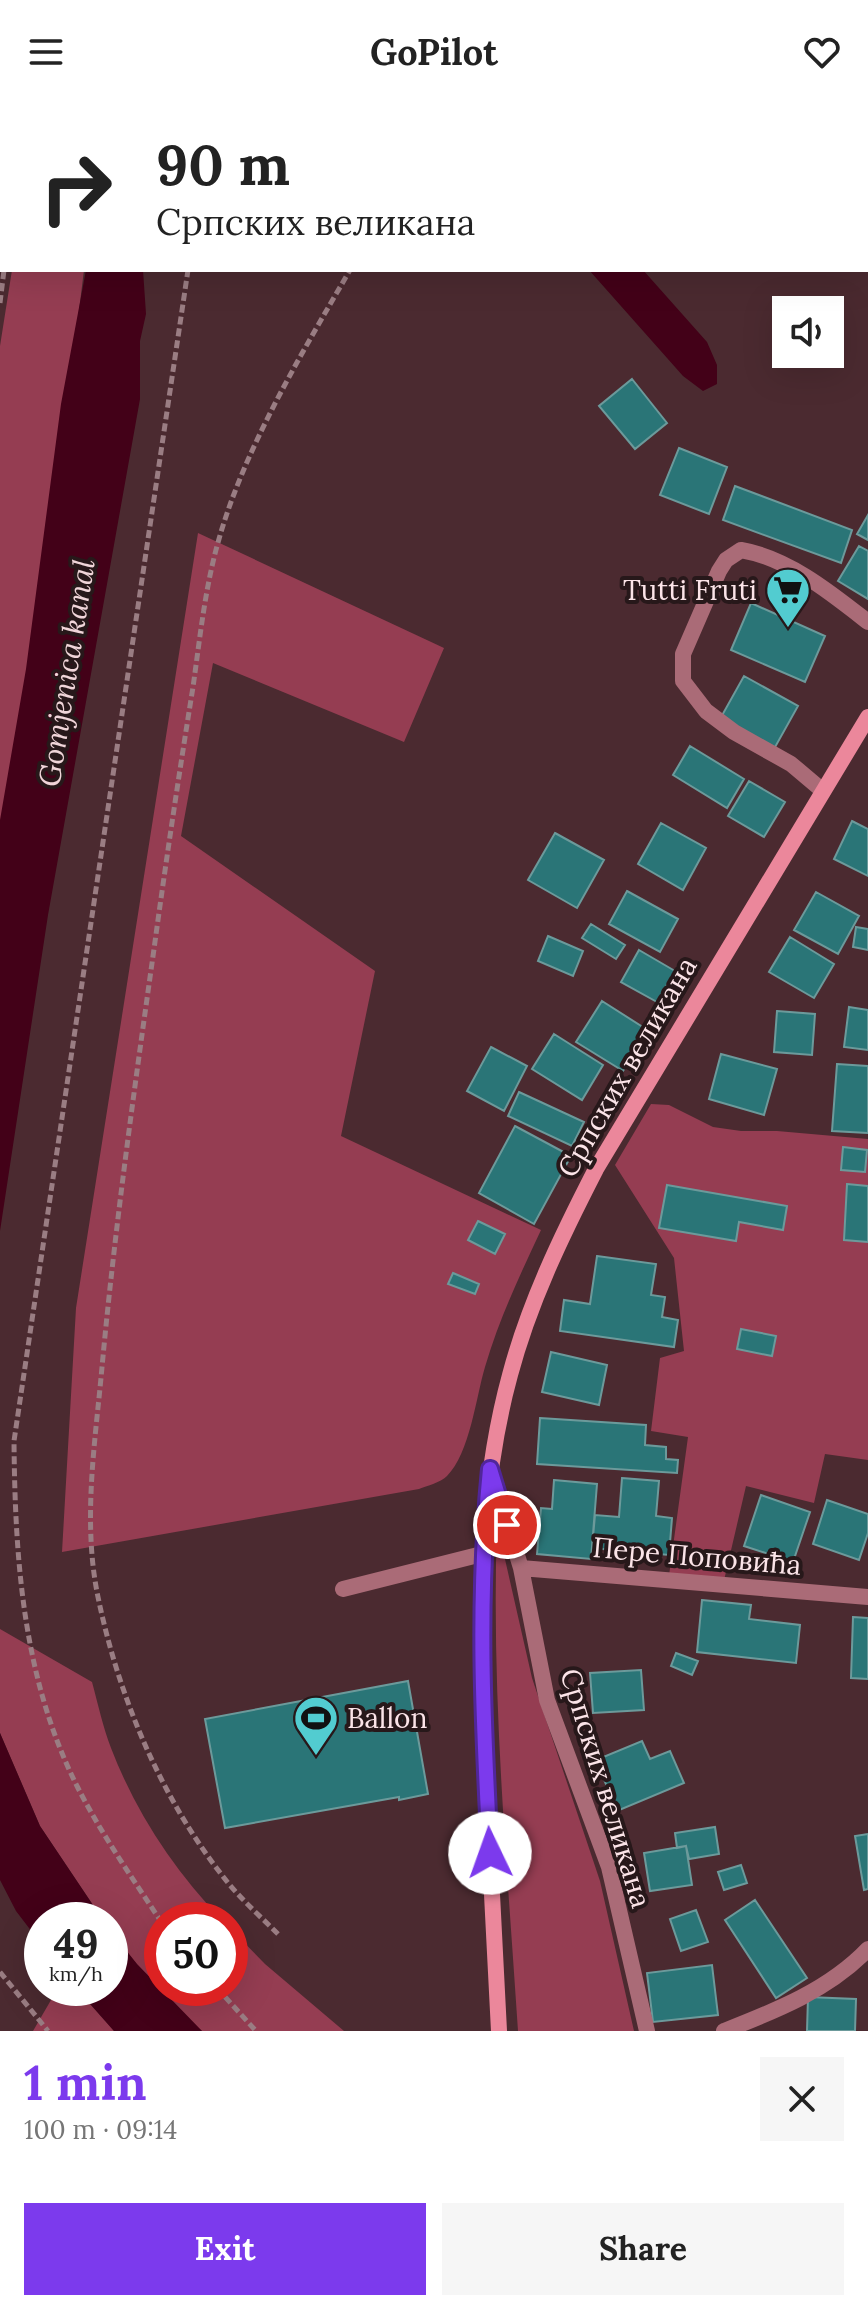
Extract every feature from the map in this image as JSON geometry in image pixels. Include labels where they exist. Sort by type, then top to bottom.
[{"type":"main road","name":"Српских великана","points":[[499,2031],[481,1676],[482,1554],[490,1469],[510,1375],[531,1311],[564,1231],[596,1169],[643,1086],[868,717]]},
{"type":"street","points":[[823,791],[791,764],[734,732],[706,711],[683,681],[683,654],[719,571],[726,560],[741,550],[762,554],[820,586],[868,622]]},
{"type":"street","name":"Српских великана","points":[[490,1469],[521,1568],[547,1700],[609,1867],[647,2031]]},
{"type":"street","points":[[343,1589],[482,1554]]},
{"type":"street","name":"Пере Поповића","points":[[521,1568],[868,1597]]},
{"type":"street","points":[[724,2031],[790,2005],[831,1979],[868,1949]]},
{"type":"path","points":[[0,303],[4,272]]},
{"type":"path","points":[[148,1902],[77,1786],[52,1727],[28,1645],[14,1517],[14,1441],[188,272]]},
{"type":"path","points":[[278,1934],[230,1884],[191,1830],[164,1783],[144,1740],[116,1664],[98,1598],[90,1545],[94,1452],[106,1317],[139,1052],[176,794],[218,543],[235,487],[308,343],[349,272]]},
{"type":"path","points":[[0,1972],[48,2031]]},
{"type":"path","points":[[233,2006],[256,2031]]},
{"type":"shaded area","points":[[12,272],[84,272],[0,949],[0,346]]},
{"type":"shaded area","points":[[198,533],[444,648],[404,742],[213,663],[181,836],[375,971],[341,1136],[541,1230],[497,1332],[461,1453],[444,1478],[419,1489],[62,1552],[76,1308]]},
{"type":"shaded area","points":[[651,1104],[669,1105],[713,1127],[868,1139],[868,1460],[825,1454],[814,1503],[746,1486],[722,1589],[668,1583],[688,1437],[651,1431],[660,1358],[684,1351],[674,1258],[615,1165]]},
{"type":"shaded area","points":[[497,1524],[532,1678],[600,1881],[634,2031],[518,2031],[498,1715]]},
{"type":"shaded area","points":[[0,1629],[92,1682],[108,1740],[132,1795],[172,1861],[206,1902],[144,1902],[144,1973],[128,1952],[128,1902],[91,1902],[40,1826],[0,1733]]},
{"type":"shaded area","points":[[248,1947],[344,2031],[202,2031],[175,2006],[248,2006]]},
{"type":"shaded area","points":[[48,2006],[92,2006],[114,2031],[33,2031]]},
{"type":"water","name":"Gomjenica kanal","points":[[86,272],[143,272],[146,314],[140,341],[140,399],[48,915],[0,1231],[0,820],[26,669],[61,404]]},
{"type":"water","points":[[591,272],[645,272],[707,342],[717,365],[717,384],[703,391],[683,376]]},
{"type":"water","points":[[0,1733],[40,1826],[91,1902],[24,1902],[24,1921],[0,1880]]},
{"type":"water","points":[[128,1953],[144,1971],[144,2006],[178,2006],[202,2031],[114,2031],[92,2006],[128,2006]]},
{"type":"building","points":[[632,379],[667,423],[635,449],[599,406]]},
{"type":"building","points":[[679,448],[727,467],[709,514],[660,495]]},
{"type":"building","points":[[735,486],[852,530],[841,563],[723,520]]},
{"type":"building","points":[[868,515],[868,540],[857,534]]},
{"type":"building","points":[[859,546],[868,551],[868,599],[838,581]]},
{"type":"building","points":[[751,603],[825,636],[805,682],[731,650]]},
{"type":"building","points":[[744,676],[798,706],[774,749],[720,719]]},
{"type":"building","points":[[690,746],[744,779],[727,808],[673,775]]},
{"type":"building","points":[[749,781],[785,802],[764,837],[728,816]]},
{"type":"building","points":[[852,821],[868,829],[868,876],[834,859]]},
{"type":"building","points":[[661,823],[706,848],[683,890],[638,864]]},
{"type":"building","points":[[555,833],[604,860],[577,908],[528,880]]},
{"type":"building","points":[[627,891],[678,919],[660,952],[609,924]]},
{"type":"building","points":[[816,892],[859,916],[838,954],[794,930]]},
{"type":"building","points":[[591,924],[625,945],[616,959],[582,938]]},
{"type":"building","points":[[856,927],[868,929],[868,950],[853,947]]},
{"type":"building","points":[[548,936],[583,951],[573,976],[538,961]]},
{"type":"building","points":[[790,937],[834,964],[814,998],[769,972]]},
{"type":"building","points":[[639,950],[675,971],[657,1002],[621,982]]},
{"type":"building","points":[[602,1001],[649,1031],[623,1071],[576,1042]]},
{"type":"building","points":[[849,1007],[868,1010],[868,1050],[844,1047]]},
{"type":"building","points":[[777,1011],[815,1014],[812,1055],[774,1052]]},
{"type":"building","points":[[554,1034],[603,1065],[582,1100],[532,1069]]},
{"type":"building","points":[[491,1047],[527,1066],[504,1111],[467,1091]]},
{"type":"building","points":[[721,1054],[777,1069],[764,1115],[709,1099]]},
{"type":"building","points":[[837,1064],[868,1066],[868,1133],[832,1131]]},
{"type":"building","points":[[519,1092],[584,1122],[572,1146],[508,1116]]},
{"type":"building","points":[[515,1126],[571,1156],[534,1224],[479,1193]]},
{"type":"building","points":[[843,1147],[867,1150],[865,1172],[841,1170]]},
{"type":"building","points":[[847,1184],[868,1186],[868,1242],[844,1240]]},
{"type":"building","points":[[667,1185],[787,1206],[783,1230],[739,1222],[736,1241],[659,1228]]},
{"type":"building","points":[[478,1221],[505,1234],[495,1254],[468,1240]]},
{"type":"building","points":[[597,1256],[656,1264],[651,1295],[665,1297],[662,1317],[678,1320],[674,1347],[560,1331],[564,1300],[590,1304]]},
{"type":"building","points":[[453,1273],[479,1284],[475,1294],[448,1284]]},
{"type":"building","points":[[741,1329],[776,1336],[772,1356],[737,1349]]},
{"type":"building","points":[[551,1352],[607,1365],[599,1405],[542,1392]]},
{"type":"building","points":[[540,1418],[646,1425],[645,1445],[666,1447],[666,1459],[678,1460],[677,1473],[537,1464]]},
{"type":"building","points":[[622,1478],[659,1481],[656,1516],[672,1518],[669,1555],[592,1548],[595,1515],[619,1517]]},
{"type":"building","points":[[554,1480],[597,1484],[591,1559],[537,1554],[541,1508],[552,1509]]},
{"type":"building","points":[[761,1495],[810,1512],[793,1562],[744,1546]]},
{"type":"building","points":[[827,1500],[868,1514],[868,1533],[859,1560],[813,1544]]},
{"type":"building","points":[[702,1600],[751,1605],[749,1619],[800,1625],[796,1663],[697,1652]]},
{"type":"building","points":[[853,1617],[868,1618],[868,1679],[851,1678]]},
{"type":"building","points":[[676,1653],[698,1661],[692,1675],[671,1666]]},
{"type":"building","points":[[641,1670],[644,1710],[593,1713],[590,1673]]},
{"type":"building","name":"Ballon","points":[[408,1681],[428,1794],[225,1828],[205,1719]]},
{"type":"building","points":[[642,1741],[650,1759],[670,1751],[684,1783],[617,1811],[596,1760]]},
{"type":"building","points":[[715,1827],[719,1854],[689,1859],[686,1846],[677,1848],[675,1833]]},
{"type":"building","points":[[868,1834],[868,1889],[864,1890],[855,1836]]},
{"type":"building","points":[[686,1846],[692,1885],[650,1891],[644,1853]]},
{"type":"building","points":[[741,1865],[747,1883],[724,1890],[718,1872]]},
{"type":"building","points":[[755,1900],[807,1978],[776,1998],[725,1920]]},
{"type":"building","points":[[696,1910],[708,1942],[681,1951],[670,1919]]},
{"type":"building","points":[[712,1965],[718,2015],[653,2022],[647,1973]]},
{"type":"building","points":[[808,1997],[856,1999],[855,2031],[807,2031]]},
{"type":"place","name":"Tutti Fruti","points":[[788,629]]},
{"type":"place","name":"Ballon","points":[[316,1757]]},
{"type":"route","points":[[490,1853],[481,1676],[482,1554],[490,1469],[507,1525]]}]
